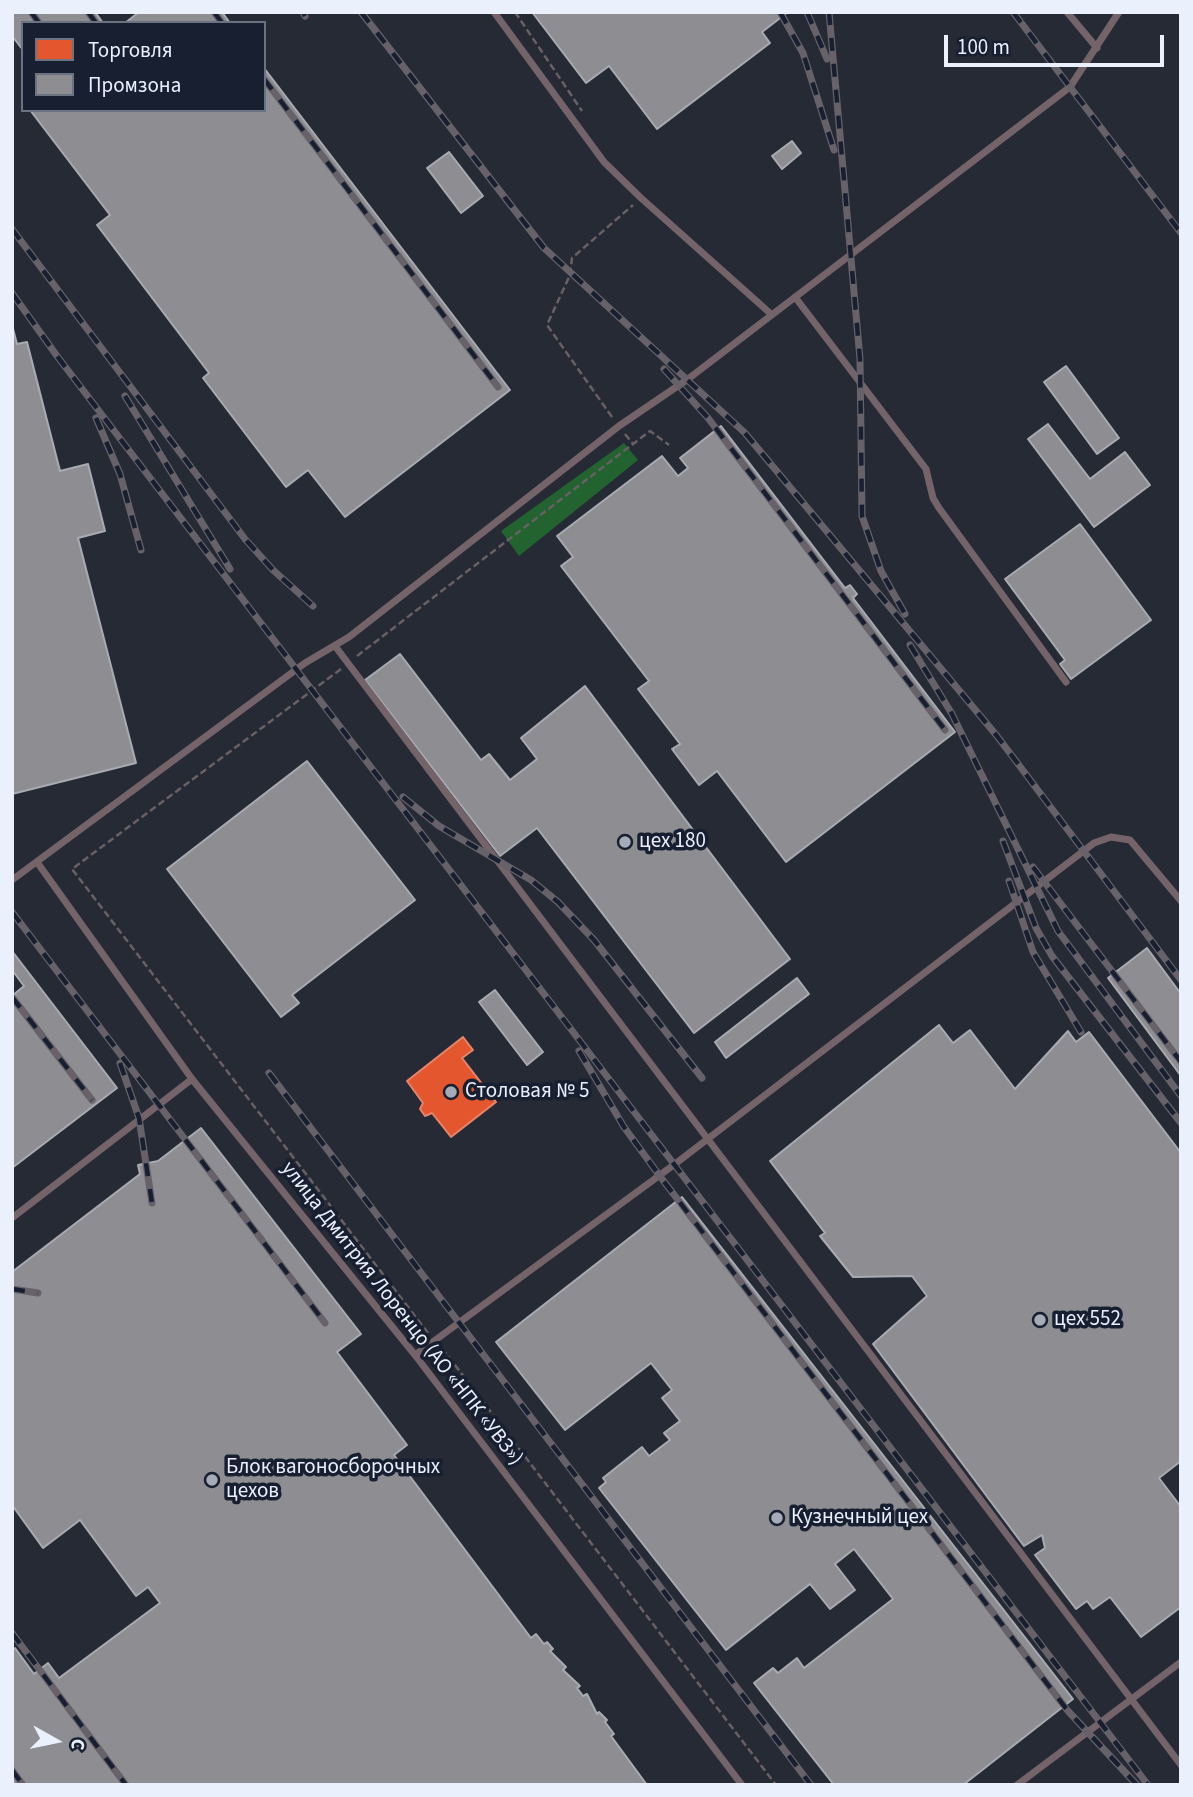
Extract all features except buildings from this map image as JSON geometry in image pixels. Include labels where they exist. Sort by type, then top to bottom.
[{"type":"lane","points":[[494,12],[604,162],[771,314]]},
{"type":"lane","points":[[1067,12],[1097,48]]},
{"type":"lane","points":[[12,880],[296,670],[335,646],[619,426],[679,386],[1070,87],[1119,12]]},
{"type":"lane","points":[[794,297],[926,469],[933,498],[939,508],[1066,682]]},
{"type":"lane","points":[[335,646],[1181,1765]]},
{"type":"lane","points":[[415,1355],[1102,839],[1121,837],[1130,840],[1181,901]]},
{"type":"lane","name":"улица Дмитрия Лоренцо (АО «НПК «УВЗ»)","points":[[37,862],[192,1079],[415,1355],[741,1785]]},
{"type":"lane","points":[[12,1218],[192,1079]]},
{"type":"lane","points":[[1017,1785],[1181,1662]]},
{"type":"path","points":[[515,12],[589,122]]},
{"type":"path","points":[[633,444],[547,325],[570,275],[572,258],[641,198]]},
{"type":"path","points":[[669,445],[650,432],[633,444],[348,663],[72,869],[776,1785]]},
{"type":"green space","points":[[624,443],[638,460],[519,556],[501,531]]},
{"type":"railway","points":[[31,12],[38,21]]},
{"type":"railway","points":[[88,12],[95,21]]},
{"type":"railway","points":[[214,12],[221,21]]},
{"type":"railway","points":[[303,12],[305,16]]},
{"type":"railway","points":[[361,12],[544,248],[745,433],[997,736],[1181,980]]},
{"type":"railway","points":[[780,12],[803,53],[834,150]]},
{"type":"railway","points":[[807,12],[827,59]]},
{"type":"railway","points":[[829,12],[860,359],[862,516],[881,571],[905,614]]},
{"type":"railway","points":[[1013,12],[1181,233]]},
{"type":"railway","points":[[266,82],[498,387]]},
{"type":"railway","points":[[12,229],[245,539],[273,570],[313,606]]},
{"type":"railway","points":[[12,293],[57,356],[1148,1785]]},
{"type":"railway","points":[[664,369],[708,418],[945,730]]},
{"type":"railway","points":[[125,396],[230,569]]},
{"type":"railway","points":[[96,418],[120,474],[141,550]]},
{"type":"railway","points":[[910,645],[952,714],[1058,931],[1181,1096]]},
{"type":"railway","points":[[403,797],[439,826],[531,880],[558,902],[594,940],[702,1078]]},
{"type":"railway","points":[[1003,841],[1036,928],[1052,956],[1181,1123]]},
{"type":"railway","points":[[1033,867],[1181,1062]]},
{"type":"railway","points":[[1009,881],[1033,952],[1081,1032]]},
{"type":"railway","points":[[12,912],[325,1323]]},
{"type":"railway","points":[[12,997],[92,1100]]},
{"type":"railway","points":[[579,1051],[624,1127],[659,1175],[1068,1711],[1137,1785]]},
{"type":"railway","points":[[120,1063],[139,1118],[152,1203]]},
{"type":"railway","points":[[269,1073],[811,1785]]},
{"type":"railway","points":[[12,1289],[38,1293]]},
{"type":"railway","points":[[12,1633],[126,1785]]},
{"type":"railway","points":[[12,1770],[23,1785]]},
{"type":"place","name":"цех 180","points":[[625,842]]},
{"type":"place","name":"Столовая № 5","points":[[451,1092]]},
{"type":"place","name":"цех 552","points":[[1040,1320]]},
{"type":"place","name":"Блок вагоносборочных цехов","points":[[212,1480]]},
{"type":"place","name":"Кузнечный цех","points":[[777,1518]]}]
